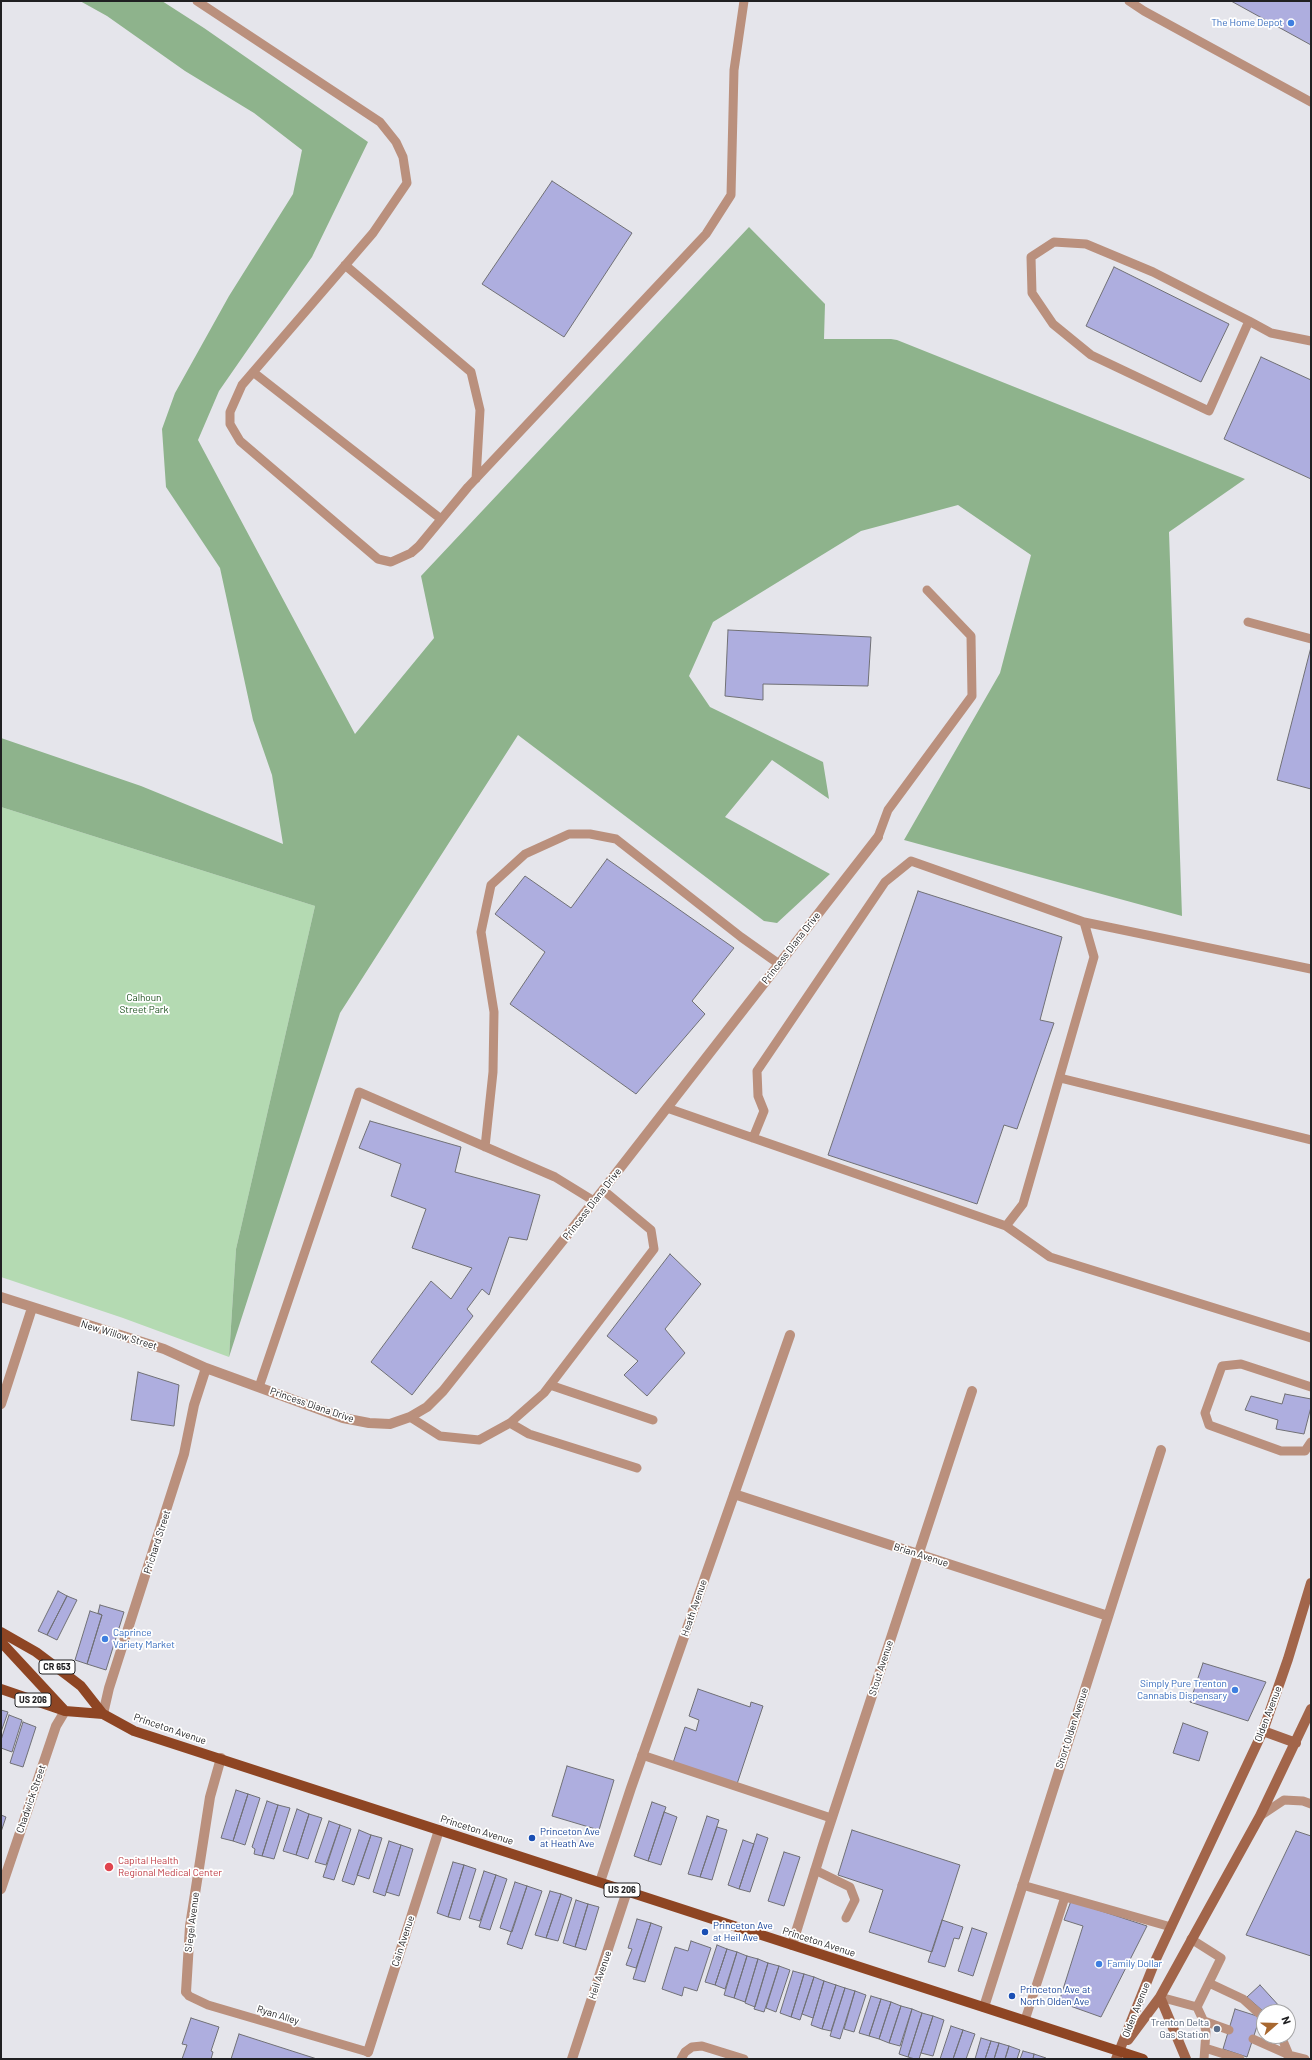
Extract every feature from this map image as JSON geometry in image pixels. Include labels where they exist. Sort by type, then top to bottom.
[{"type":"main road","name":"Olden Avenue","points":[[1118,2055],[1171,1927],[1263,1731],[1311,1583]]},
{"type":"main road","name":"CR 653","points":[[1,1632],[36,1652],[81,1686],[103,1714]]},
{"type":"main road","name":"CR 653","points":[[1,1642],[65,1712]]},
{"type":"main road","name":"US 206","points":[[1,1689],[65,1712],[103,1714]]},
{"type":"main road","name":"Olden Avenue","points":[[1118,2055],[1160,1997],[1260,1816],[1311,1709]]},
{"type":"main road","name":"Princeton Avenue","points":[[103,1714],[134,1731],[221,1758],[792,1946],[1025,2020],[1118,2055],[1143,2059]]},
{"type":"main road","points":[[1263,1731],[1296,1743]]},
{"type":"main road","points":[[1160,1997],[1186,2059]]},
{"type":"street","name":"Princess Diana Drive","points":[[236,1379],[343,1418],[369,1423],[390,1424],[410,1417],[427,1407],[443,1391],[603,1190],[878,837]]},
{"type":"street","name":"New Willow Street","points":[[1,1297],[164,1349],[206,1368],[236,1379]]},
{"type":"street","points":[[1,1404],[32,1308]]},
{"type":"street","name":"Heath Avenue","points":[[600,1882],[642,1755],[790,1335]]},
{"type":"street","name":"Prichard Street","points":[[103,1714],[109,1688],[164,1521],[184,1454],[194,1406],[206,1368]]},
{"type":"street","name":"Stout Avenue","points":[[792,1946],[831,1818],[972,1391]]},
{"type":"street","name":"Short Olden Avenue","points":[[984,2007],[1161,1450]]},
{"type":"street","name":"Brian Avenue","points":[[734,1494],[1108,1616]]},
{"type":"street","name":"Chadwick Street","points":[[1,1889],[56,1726],[65,1712]]},
{"type":"street","name":"Siegel Avenue","points":[[186,1992],[190,1926],[210,1797],[221,1758]]},
{"type":"street","name":"Cain Avenue","points":[[368,2052],[439,1830]]},
{"type":"street","name":"Heil Avenue","points":[[572,2059],[627,1891]]},
{"type":"lane","points":[[197,1],[380,122],[396,142],[406,170],[407,183],[373,233],[242,385],[230,412],[230,424],[240,442],[378,559],[391,562],[411,553],[476,479],[706,234],[731,195],[734,70],[744,1]]},
{"type":"lane","points":[[1129,1],[1144,11],[1311,102]]},
{"type":"lane","points":[[1249,321],[1209,411],[1091,355],[1052,324],[1032,293],[1031,257],[1054,242],[1086,244],[1153,272],[1249,321],[1271,333],[1311,341]]},
{"type":"lane","points":[[345,265],[471,372],[480,410],[476,479]]},
{"type":"lane","points":[[253,372],[441,519]]},
{"type":"lane","points":[[878,837],[888,810],[972,696],[972,636],[927,590]]},
{"type":"lane","points":[[1248,622],[1311,639]]},
{"type":"lane","points":[[485,1147],[493,1072],[494,1012],[481,932],[492,885],[526,854],[569,834],[590,834],[616,839],[741,937],[779,964]]},
{"type":"lane","points":[[753,1138],[764,1111],[758,1096],[757,1072],[885,882],[911,861],[1084,922],[1311,969]]},
{"type":"lane","points":[[1006,1226],[1022,1204],[1060,1078],[1094,957],[1084,922]]},
{"type":"lane","points":[[1060,1078],[1311,1140]]},
{"type":"lane","points":[[259,1387],[359,1092],[555,1177],[594,1201]]},
{"type":"lane","points":[[667,1108],[1006,1226],[1050,1257],[1311,1338]]},
{"type":"lane","points":[[410,1417],[440,1436],[479,1440],[510,1423],[544,1393],[654,1248],[651,1230],[603,1190]]},
{"type":"lane","points":[[1311,1387],[1241,1364],[1222,1366],[1205,1413],[1209,1425],[1281,1451],[1305,1451],[1311,1442]]},
{"type":"lane","points":[[550,1385],[653,1420]]},
{"type":"lane","points":[[510,1423],[529,1434],[637,1468]]},
{"type":"lane","points":[[642,1755],[831,1818]]},
{"type":"lane","points":[[1260,1816],[1284,1800],[1303,1801],[1311,1804]]},
{"type":"lane","points":[[815,1870],[850,1887],[855,1900],[846,1918]]},
{"type":"lane","points":[[1022,1885],[1171,1927]]},
{"type":"lane","points":[[1025,2020],[1065,1897]]},
{"type":"lane","points":[[1191,1939],[1221,1958],[1197,2007]]},
{"type":"lane","points":[[1210,1983],[1243,1999],[1256,2011]]},
{"type":"lane","name":"Ryan Alley","points":[[186,1992],[189,1996],[208,2005],[368,2052]]},
{"type":"lane","points":[[1160,1997],[1197,2007],[1204,2021],[1206,2032],[1204,2059]]},
{"type":"lane","points":[[1204,2021],[1229,2030]]},
{"type":"lane","points":[[1253,2039],[1288,2057],[1305,2059]]},
{"type":"lane","points":[[1284,2044],[1288,2057]]},
{"type":"lane","points":[[681,2059],[692,2047],[702,2046],[744,2059]]},
{"type":"lane","points":[[1205,2048],[1240,2059]]},
{"type":"green space","points":[[80,1],[162,1],[204,28],[368,142],[312,257],[219,391],[198,440],[355,734],[434,638],[421,576],[749,227],[825,304],[824,339],[897,340],[1245,479],[1169,532],[1182,916],[904,840],[1000,673],[1031,555],[958,505],[861,531],[713,622],[689,676],[710,707],[823,762],[829,799],[772,760],[725,817],[830,874],[777,923],[764,921],[518,735],[340,1013],[229,1357],[236,1249],[315,906],[1,807],[1,738],[141,786],[283,844],[272,775],[253,720],[220,568],[166,487],[162,429],[175,393],[229,296],[293,194],[302,150],[254,113],[185,71],[107,16]]},
{"type":"green space","name":"Calhoun Street Park","points":[[1,807],[315,906],[236,1249],[229,1357],[123,1318],[1,1277]]},
{"type":"building","name":"The Home Depot","points":[[1231,1],[1311,1],[1311,45]]},
{"type":"building","points":[[552,181],[632,233],[564,337],[482,284]]},
{"type":"building","points":[[1114,267],[1229,324],[1201,382],[1086,326]]},
{"type":"building","points":[[1261,357],[1311,380],[1311,479],[1224,439]]},
{"type":"building","points":[[728,630],[871,637],[868,686],[763,684],[763,700],[725,696]]},
{"type":"building","points":[[1311,647],[1311,789],[1277,780]]},
{"type":"building","points":[[607,859],[734,948],[692,1001],[705,1014],[636,1094],[510,1004],[545,952],[495,914],[525,876],[571,908]]},
{"type":"building","points":[[918,891],[1062,937],[1040,1020],[1054,1023],[1017,1129],[1004,1125],[977,1204],[828,1155]]},
{"type":"building","points":[[370,1121],[461,1147],[455,1172],[540,1195],[527,1240],[509,1237],[489,1295],[482,1289],[467,1309],[473,1316],[412,1395],[371,1362],[431,1281],[451,1299],[472,1268],[412,1248],[426,1209],[391,1196],[401,1164],[359,1148]]},
{"type":"building","points":[[670,1254],[701,1284],[665,1329],[685,1353],[647,1396],[624,1375],[638,1361],[607,1336]]},
{"type":"building","points":[[138,1372],[179,1385],[174,1426],[131,1420]]},
{"type":"building","points":[[1285,1394],[1311,1399],[1311,1407],[1304,1434],[1276,1429],[1278,1420],[1245,1410],[1251,1396],[1282,1404]]},
{"type":"building","points":[[58,1591],[67,1596],[47,1635],[38,1631]]},
{"type":"building","points":[[67,1596],[77,1600],[57,1640],[47,1635]]},
{"type":"building","name":"Caprince Variety Market","points":[[100,1605],[124,1612],[106,1670],[87,1664],[102,1615],[98,1613]]},
{"type":"building","points":[[90,1611],[102,1615],[87,1664],[75,1660]]},
{"type":"building","points":[[1203,1663],[1266,1682],[1248,1721],[1190,1702]]},
{"type":"building","points":[[698,1689],[750,1707],[751,1702],[763,1706],[737,1784],[673,1763],[685,1727],[696,1731],[699,1720],[689,1716]]},
{"type":"building","points":[[1,1710],[8,1712],[1,1732]]},
{"type":"building","points":[[9,1715],[22,1720],[12,1752],[1,1748],[1,1740]]},
{"type":"building","points":[[23,1722],[36,1727],[23,1767],[10,1763]]},
{"type":"building","points":[[1183,1723],[1208,1732],[1199,1761],[1173,1753]]},
{"type":"building","points":[[567,1766],[614,1780],[599,1830],[552,1816]]},
{"type":"building","points":[[236,1790],[248,1794],[233,1841],[221,1838]]},
{"type":"building","points":[[248,1794],[260,1798],[245,1845],[233,1841]]},
{"type":"building","points":[[267,1801],[278,1805],[262,1856],[254,1854],[255,1849],[252,1847]]},
{"type":"building","points":[[652,1802],[666,1807],[648,1861],[634,1856]]},
{"type":"building","points":[[278,1805],[290,1808],[274,1859],[262,1856]]},
{"type":"building","points":[[297,1809],[309,1814],[296,1855],[283,1851]]},
{"type":"building","points":[[664,1812],[677,1817],[661,1865],[648,1861]]},
{"type":"building","points":[[309,1814],[322,1818],[308,1859],[296,1855]]},
{"type":"building","points":[[1,1815],[6,1817],[1,1832]]},
{"type":"building","points":[[707,1816],[719,1820],[700,1877],[688,1874]]},
{"type":"building","points":[[329,1821],[340,1825],[326,1865],[315,1862]]},
{"type":"building","points":[[340,1825],[351,1829],[334,1880],[323,1877]]},
{"type":"building","points":[[717,1827],[727,1830],[712,1880],[700,1877]]},
{"type":"building","points":[[359,1830],[371,1835],[354,1885],[342,1881]]},
{"type":"building","points":[[852,1830],[960,1865],[932,1952],[869,1932],[883,1890],[838,1875]]},
{"type":"building","points":[[1296,1831],[1311,1836],[1311,1956],[1246,1935]]},
{"type":"building","points":[[757,1834],[768,1838],[750,1892],[739,1889]]},
{"type":"building","points":[[371,1835],[382,1838],[369,1879],[357,1875]]},
{"type":"building","points":[[743,1840],[754,1844],[739,1889],[728,1885]]},
{"type":"building","points":[[389,1841],[401,1845],[385,1896],[373,1892]]},
{"type":"building","points":[[401,1845],[413,1849],[399,1896],[386,1892]]},
{"type":"building","points":[[784,1852],[800,1857],[784,1906],[768,1901]]},
{"type":"building","points":[[453,1862],[464,1865],[448,1917],[437,1913]]},
{"type":"building","points":[[464,1865],[476,1869],[460,1920],[448,1917]]},
{"type":"building","points":[[484,1871],[496,1875],[480,1921],[469,1918]]},
{"type":"building","points":[[496,1875],[507,1879],[490,1930],[479,1927]]},
{"type":"building","points":[[515,1882],[527,1886],[512,1932],[500,1928]]},
{"type":"building","points":[[527,1886],[542,1891],[522,1949],[507,1944]]},
{"type":"building","points":[[550,1891],[561,1894],[546,1938],[535,1935]]},
{"type":"building","points":[[561,1894],[572,1898],[558,1941],[546,1938]]},
{"type":"building","points":[[576,1900],[588,1904],[575,1947],[563,1943]]},
{"type":"building","name":"Family Dollar","points":[[1071,1901],[1147,1926],[1101,2017],[1059,2002],[1083,1926],[1064,1920]]},
{"type":"building","points":[[588,1904],[599,1907],[586,1950],[575,1947]]},
{"type":"building","points":[[637,1919],[651,1923],[636,1968],[626,1965],[632,1949],[628,1948]]},
{"type":"building","points":[[942,1920],[963,1927],[959,1939],[954,1938],[945,1967],[928,1962]]},
{"type":"building","points":[[651,1923],[662,1927],[645,1982],[633,1979]]},
{"type":"building","points":[[972,1928],[987,1933],[973,1976],[958,1971]]},
{"type":"building","points":[[691,1941],[711,1948],[697,1991],[684,1987],[682,1996],[662,1989],[675,1947],[688,1951]]},
{"type":"building","points":[[717,1945],[727,1949],[715,1985],[705,1982]]},
{"type":"building","points":[[727,1949],[737,1952],[725,1989],[715,1985]]},
{"type":"building","points":[[737,1952],[747,1956],[734,1998],[724,1995]]},
{"type":"building","points":[[747,1956],[758,1959],[745,2002],[734,1998]]},
{"type":"building","points":[[758,1959],[768,1963],[755,2007],[745,2003]]},
{"type":"building","points":[[768,1963],[779,1966],[764,2012],[754,2009]]},
{"type":"building","points":[[779,1966],[790,1970],[776,2012],[766,2008]]},
{"type":"building","points":[[793,1971],[804,1974],[791,2017],[780,2013]]},
{"type":"building","points":[[804,1974],[814,1977],[800,2020],[791,2017]]},
{"type":"building","points":[[814,1977],[824,1981],[813,2018],[802,2014]]},
{"type":"building","points":[[824,1981],[836,1985],[822,2029],[811,2025]]},
{"type":"building","points":[[836,1985],[845,1988],[831,2031],[822,2029]]},
{"type":"building","points":[[1260,1985],[1277,2004],[1256,2005],[1247,1997]]},
{"type":"building","points":[[845,1988],[855,1991],[840,2039],[830,2036]]},
{"type":"building","points":[[855,1991],[866,1995],[854,2032],[844,2029]]},
{"type":"building","points":[[871,1996],[881,1999],[869,2036],[859,2033]]},
{"type":"building","points":[[881,1999],[891,2002],[879,2039],[869,2036]]},
{"type":"building","points":[[891,2002],[901,2006],[889,2043],[879,2039]]},
{"type":"building","points":[[901,2006],[912,2009],[900,2046],[889,2043]]},
{"type":"building","points":[[912,2009],[922,2013],[908,2057],[899,2054]]},
{"type":"building","points":[[1235,2009],[1256,2016],[1256,2029],[1247,2057],[1223,2049]]},
{"type":"building","points":[[922,2013],[933,2016],[919,2059],[915,2059],[908,2057]]},
{"type":"building","points":[[933,2016],[944,2020],[933,2056],[921,2053]]},
{"type":"building","points":[[191,2018],[219,2027],[211,2051],[213,2052],[211,2059],[182,2059],[187,2045],[182,2044]]},
{"type":"building","points":[[951,2026],[963,2030],[953,2059],[940,2059]]},
{"type":"building","points":[[963,2030],[975,2034],[966,2059],[953,2059]]},
{"type":"building","points":[[239,2034],[317,2059],[231,2059]]},
{"type":"building","points":[[981,2038],[991,2041],[985,2059],[975,2059]]},
{"type":"building","points":[[991,2041],[999,2043],[994,2059],[985,2059]]},
{"type":"building","points":[[999,2043],[1009,2046],[1005,2059],[994,2059]]},
{"type":"building","points":[[1009,2046],[1020,2050],[1017,2059],[1005,2059]]},
{"type":"building","points":[[1023,2051],[1034,2054],[1033,2059],[1020,2059]]},
{"type":"building","points":[[1034,2054],[1046,2058],[1033,2059]]},
{"type":"place","name":"The Home Depot","points":[[1291,23]]},
{"type":"place","name":"Caprince Variety Market","points":[[105,1639]]},
{"type":"place","name":"Simply Pure Trenton Cannabis Dispensary","points":[[1235,1690]]},
{"type":"place","name":"Princeton Ave at Heath Ave","points":[[532,1838]]},
{"type":"place","name":"Capital Health Regional Medical Center","points":[[109,1867]]},
{"type":"place","name":"Princeton Ave at Heil Ave","points":[[705,1932]]},
{"type":"place","name":"Family Dollar","points":[[1099,1964]]},
{"type":"place","name":"Princeton Ave at North Olden Ave","points":[[1012,1996]]},
{"type":"place","name":"Trenton Delta Gas Station","points":[[1217,2029]]}]
